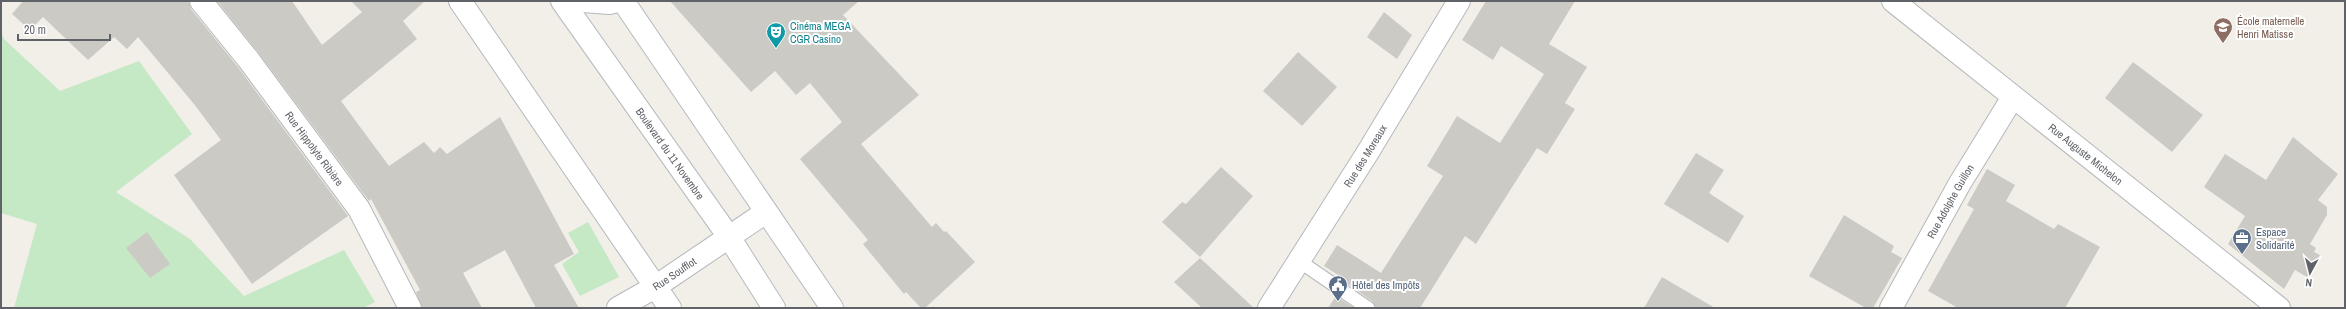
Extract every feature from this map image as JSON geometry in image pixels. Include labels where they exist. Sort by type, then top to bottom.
[{"type":"street","name":"Rue Hippolyte Ribière","points":[[201,1],[252,66],[358,210],[410,308]]},
{"type":"street","points":[[460,1],[670,308]]},
{"type":"street","name":"Boulevard du 11 Novembre","points":[[562,1],[729,237],[774,308]]},
{"type":"street","points":[[583,1],[609,3],[617,1]]},
{"type":"street","points":[[624,1],[832,308]]},
{"type":"street","name":"Rue des Moreaux","points":[[1269,308],[1368,152],[1459,1]]},
{"type":"street","name":"Rue Auguste Michelon","points":[[1893,1],[2279,308]]},
{"type":"street","name":"Rue Adolphe Guillon","points":[[1891,308],[1960,183],[2013,96]]},
{"type":"street","name":"Rue Soufflot","points":[[618,308],[655,287],[766,212]]},
{"type":"lane","points":[[1299,261],[1368,308]]},
{"type":"green space","points":[[1,32],[4,39],[60,91],[139,61],[192,134],[116,192],[190,239],[244,296],[344,250],[375,302],[363,308],[14,308],[37,224],[1,213]]},
{"type":"green space","points":[[588,222],[619,277],[580,296],[562,264],[579,252],[568,233]]},
{"type":"building","points":[[23,1],[189,1],[191,9],[238,67],[348,216],[252,284],[174,175],[221,140],[194,104],[138,37],[127,49],[114,37],[88,60],[43,17],[30,30],[12,14]]},
{"type":"building","points":[[217,1],[292,1],[322,45],[362,12],[351,1],[425,1],[403,21],[417,39],[341,101],[389,166],[424,142],[434,153],[440,147],[447,154],[500,117],[574,254],[554,265],[579,308],[536,308],[505,250],[463,273],[482,308],[422,308],[416,292],[420,290],[371,199],[369,201],[258,52]]},
{"type":"building","points":[[670,1],[859,1],[843,15],[919,95],[861,144],[932,227],[936,223],[944,232],[946,231],[975,262],[925,308],[921,308],[906,292],[904,294],[863,244],[868,240],[800,159],[842,122],[810,83],[796,95],[775,71],[751,92]]},
{"type":"building","points":[[1486,1],[1575,1],[1549,44],[1587,67],[1565,103],[1575,109],[1547,154],[1537,148],[1476,244],[1465,236],[1420,308],[1376,308],[1372,301],[1345,282],[1346,280],[1324,266],[1337,245],[1381,273],[1443,176],[1427,166],[1457,116],[1500,143],[1544,74],[1501,46],[1493,60],[1462,40]]},
{"type":"building","points":[[1384,12],[1412,35],[1397,59],[1367,37]]},
{"type":"building","points":[[1298,52],[1337,87],[1302,126],[1263,91]]},
{"type":"building","points":[[2133,62],[2203,115],[2172,152],[2105,98]]},
{"type":"building","points":[[2293,137],[2338,174],[2318,200],[2327,207],[2327,215],[2310,244],[2316,248],[2314,252],[2320,255],[2307,277],[2295,270],[2284,289],[2228,244],[2245,216],[2204,187],[2225,154],[2266,180]]},
{"type":"building","points":[[1696,153],[1724,170],[1709,193],[1744,216],[1728,243],[1664,204]]},
{"type":"building","points":[[1221,167],[1253,196],[1200,257],[1162,222],[1182,202],[1186,204]]},
{"type":"building","points":[[1987,169],[2015,185],[2006,201],[2054,229],[2058,224],[2100,247],[2065,308],[1958,308],[1928,291],[1974,209],[1967,205]]},
{"type":"building","points":[[1844,215],[1894,246],[1891,252],[1902,258],[1873,308],[1866,308],[1809,276]]},
{"type":"building","points":[[147,232],[170,264],[150,278],[126,248]]},
{"type":"building","points":[[1200,258],[1254,308],[1202,308],[1174,282]]},
{"type":"building","points":[[1662,277],[1715,308],[1644,308]]},
{"type":"building","name":"Hôtel des Impôts","points":[[1336,296],[1354,308],[1328,308]]},
{"type":"place","name":"École maternelle Henri Matisse","points":[[2223,44]]},
{"type":"place","name":"Cinéma MEGA CGR Casino","points":[[776,49]]},
{"type":"place","name":"Espace Solidarité","points":[[2242,255]]},
{"type":"place","name":"Hôtel des Impôts","points":[[1338,302]]}]
